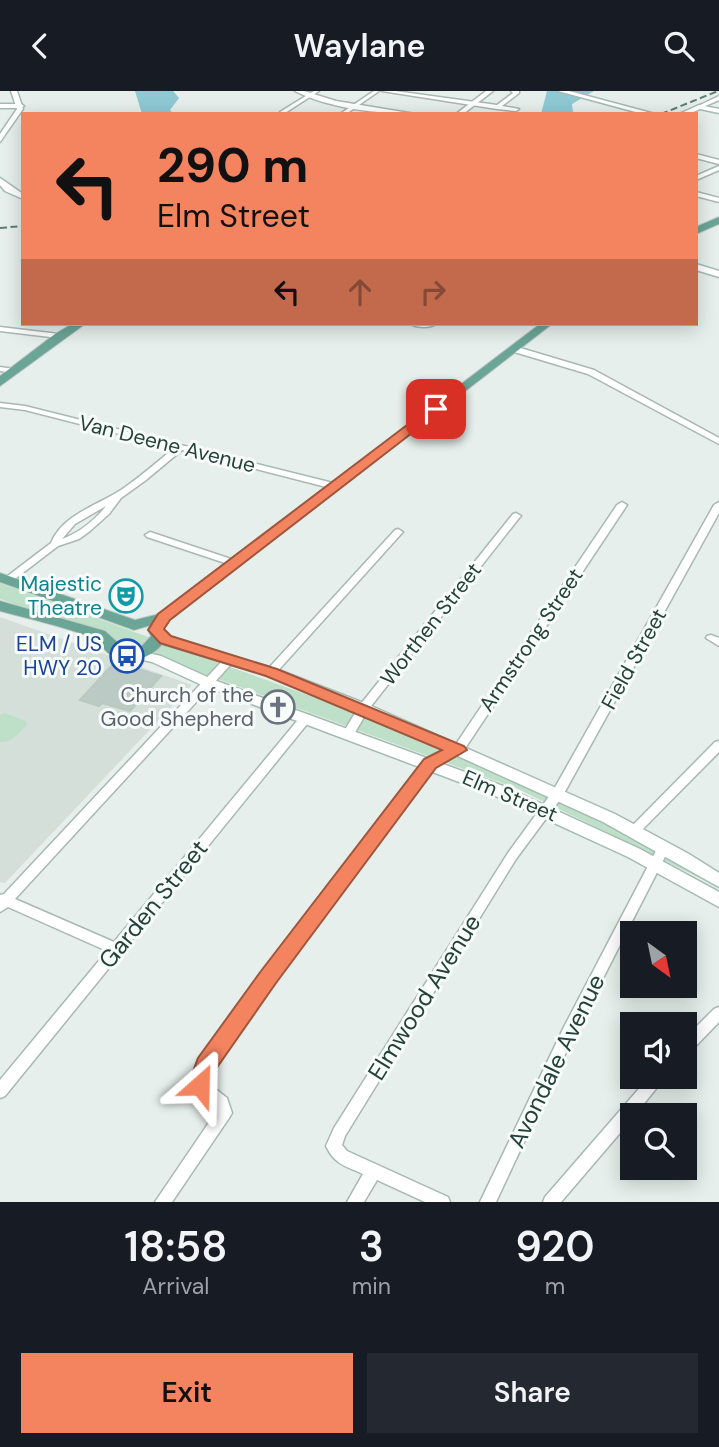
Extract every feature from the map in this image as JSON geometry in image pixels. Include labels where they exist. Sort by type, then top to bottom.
[{"type":"main road","points":[[0,140],[21,106],[14,91]]},
{"type":"main road","points":[[564,92],[644,112]]},
{"type":"main road","points":[[687,112],[699,107],[719,111]]},
{"type":"main road","points":[[0,180],[8,189],[21,196]]},
{"type":"main road","points":[[698,230],[719,220]]},
{"type":"main road","points":[[698,268],[719,274]]},
{"type":"main road","points":[[59,336],[67,326]]},
{"type":"main road","points":[[0,382],[59,336],[76,326]]},
{"type":"main road","points":[[0,606],[99,634],[119,652],[134,654],[155,646],[159,627],[234,563],[544,326]]},
{"type":"main road","points":[[4,578],[136,624],[159,627]]},
{"type":"main road","points":[[109,642],[116,630],[136,624]]},
{"type":"main road","name":"Elm Street","points":[[159,627],[172,642],[271,672],[364,708],[558,794],[664,847],[717,890]]},
{"type":"main road","name":"Elm Street","points":[[134,654],[156,659],[209,683],[430,764],[545,811],[717,890]]},
{"type":"street","points":[[298,91],[355,106],[398,112]]},
{"type":"street","points":[[283,112],[317,91]]},
{"type":"street","points":[[345,112],[377,91]]},
{"type":"street","points":[[384,91],[516,109]]},
{"type":"street","points":[[462,112],[490,91]]},
{"type":"street","points":[[497,107],[517,92],[513,91]]},
{"type":"street","points":[[699,107],[719,96],[713,92]]},
{"type":"street","points":[[0,106],[21,106]]},
{"type":"street","points":[[0,125],[10,125]]},
{"type":"street","points":[[698,157],[719,162]]},
{"type":"street","points":[[698,177],[719,168]]},
{"type":"street","points":[[698,195],[719,200]]},
{"type":"street","points":[[0,329],[59,336]]},
{"type":"street","points":[[514,349],[591,372],[718,439]]},
{"type":"street","points":[[0,369],[14,371]]},
{"type":"street","name":"Van Deene Avenue","points":[[0,405],[25,408],[334,487]]},
{"type":"street","points":[[4,578],[55,544],[74,538],[87,529],[109,509],[118,495],[181,447]]},
{"type":"street","name":"Armstrong Street","points":[[430,764],[458,750],[622,505]]},
{"type":"street","name":"Field Street","points":[[545,811],[558,794],[719,505]]},
{"type":"street","name":"Worthen Street","points":[[349,733],[364,708],[516,516]]},
{"type":"street","points":[[271,672],[397,532]]},
{"type":"street","points":[[150,535],[234,563]]},
{"type":"street","points":[[116,949],[2,902],[230,659]]},
{"type":"street","name":"Garden Street","points":[[0,1091],[306,718]]},
{"type":"street","points":[[634,831],[719,745]]},
{"type":"street","points":[[163,1202],[223,1113],[222,1103],[200,1085],[206,1065],[268,977],[430,764]]},
{"type":"street","name":"Elmwood Avenue","points":[[374,1170],[341,1156],[334,1146],[339,1133],[512,856],[545,811]]},
{"type":"street","name":"Avondale Avenue","points":[[488,1202],[569,1031],[664,847]]},
{"type":"street","points":[[697,1036],[719,1013]]},
{"type":"street","points":[[551,1202],[648,1089]]},
{"type":"street","points":[[355,1202],[374,1170],[442,1202]]},
{"type":"shaded area","points":[[0,617],[192,685],[5,883],[0,882]]},
{"type":"green space","points":[[0,583],[406,731],[566,803],[632,836],[706,881],[518,789],[0,599]]},
{"type":"green space","points":[[5,713],[26,721],[27,725],[12,739],[0,742],[0,715]]},
{"type":"water","points":[[135,91],[173,91],[179,98],[170,110],[172,112],[141,112]]},
{"type":"water","points":[[547,91],[594,91],[572,104],[573,112],[542,112]]},
{"type":"building","points":[[115,662],[161,676],[130,711],[80,700]]},
{"type":"railway","points":[[666,112],[718,91]]},
{"type":"railway","points":[[0,228],[21,226]]},
{"type":"place","name":"Majestic Theatre","points":[[126,596]]},
{"type":"place","name":"ELM / US HWY 20","points":[[127,656]]},
{"type":"place","name":"Church of the Good Shepherd","points":[[278,707]]},
{"type":"route","points":[[200,1085],[206,1065],[268,977],[430,764],[458,750],[364,708],[271,672],[165,639],[156,630],[164,617],[436,409]]}]
